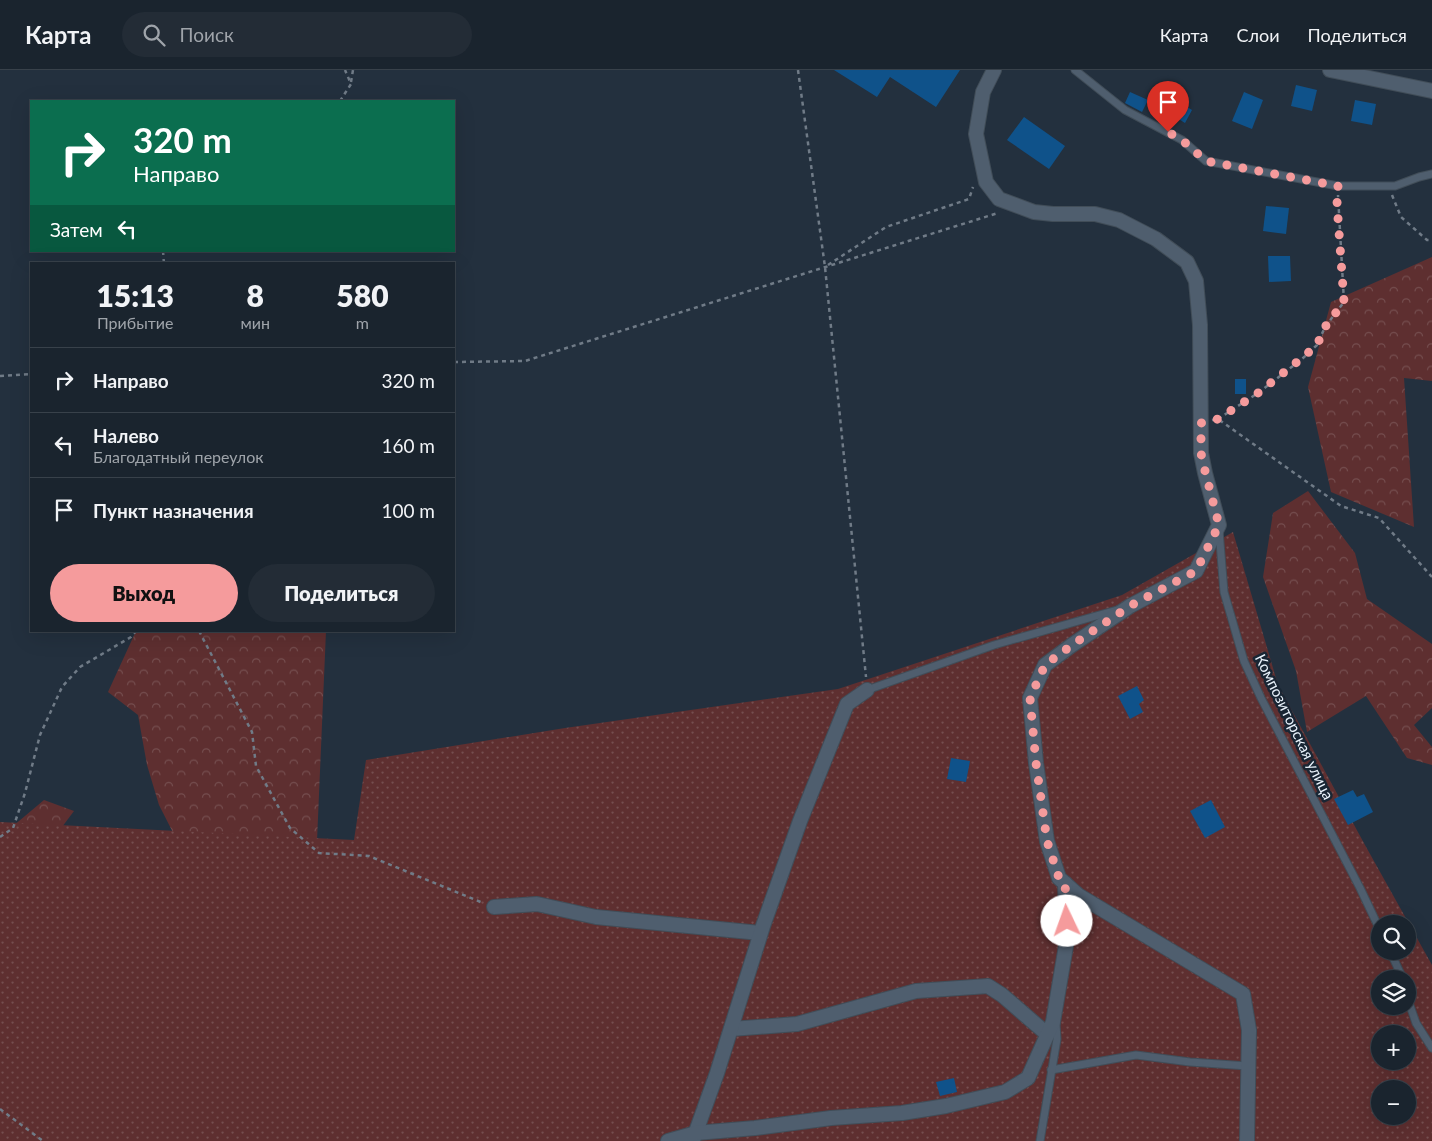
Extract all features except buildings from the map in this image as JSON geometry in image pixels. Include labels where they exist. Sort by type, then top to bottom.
[{"type":"street","points":[[994,70],[983,92],[976,134],[986,182],[999,199],[1034,212],[1095,214],[1119,220],[1156,239],[1186,262],[1196,281],[1200,325],[1202,460],[1219,525],[1196,571],[1130,606],[1045,665],[1030,698],[1036,763],[1047,841],[1059,878],[1078,894],[1243,994],[1249,1030],[1247,1141]]},
{"type":"street","points":[[1330,70],[1432,91]]},
{"type":"street","points":[[694,1137],[717,1074],[760,933],[800,821],[847,704],[868,690]]},
{"type":"street","points":[[668,1141],[831,1118],[902,1113],[946,1106],[1005,1092],[1028,1078],[1053,1022],[1068,940],[1065,883]]},
{"type":"street","points":[[494,907],[537,904],[596,917],[760,933]]},
{"type":"street","points":[[731,1029],[797,1024],[916,992],[988,986],[1002,995],[1047,1034]]},
{"type":"lane","points":[[1075,70],[1125,110],[1182,140],[1206,161],[1338,186],[1395,186],[1432,174]]},
{"type":"lane","name":"Композиторская улица","points":[[1219,525],[1224,592],[1244,660],[1261,698],[1373,915]]},
{"type":"lane","points":[[868,690],[994,645],[1130,606]]},
{"type":"lane","points":[[1040,1141],[1056,1039],[1055,1009]]},
{"type":"lane","points":[[1413,1015],[1416,1024],[1432,1048]]},
{"type":"lane","points":[[1051,1070],[1136,1055],[1190,1062],[1248,1066]]},
{"type":"path","points":[[345,70],[350,84]]},
{"type":"path","points":[[341,100],[350,84],[354,70]]},
{"type":"path","points":[[798,70],[825,267],[868,690]]},
{"type":"path","points":[[825,267],[886,227],[969,199],[982,164]]},
{"type":"path","points":[[1201,423],[1218,419],[1258,393],[1302,358],[1317,345],[1325,327],[1344,302],[1337,204],[1338,186]]},
{"type":"path","points":[[1388,186],[1401,217],[1427,240],[1432,240]]},
{"type":"path","points":[[455,362],[525,361],[1018,206]]},
{"type":"path","points":[[0,376],[30,374]]},
{"type":"path","points":[[1218,419],[1341,506],[1379,518],[1432,577]]},
{"type":"path","points":[[0,837],[13,828],[25,793],[40,735],[62,686],[80,667],[131,637],[135,632]]},
{"type":"path","points":[[200,632],[252,732],[256,766],[290,828],[319,852],[369,856],[494,907]]},
{"type":"path","points":[[0,1109],[43,1141]]},
{"type":"green space","points":[[1432,257],[1432,381],[1404,378],[1414,527],[1331,492],[1308,387],[1331,302]]},
{"type":"green space","points":[[1308,491],[1355,553],[1367,599],[1432,644],[1432,708],[1414,725],[1432,747],[1432,765],[1407,758],[1366,696],[1307,732],[1296,671],[1263,577],[1273,513]]},
{"type":"green space","points":[[1233,532],[1278,685],[1404,915],[1371,915],[1371,960],[1416,960],[1416,936],[1432,965],[1432,1141],[0,1141],[0,822],[354,840],[366,760],[565,728],[838,689],[1122,595]]},
{"type":"green space","points":[[136,632],[326,632],[317,841],[489,898],[486,1141],[226,1141],[287,1044],[105,1104],[0,1001],[0,837],[44,800],[74,811],[50,843],[79,876],[43,928],[88,1015],[128,936],[157,931],[191,868],[159,805],[147,765],[138,715],[108,692]]},
{"type":"route","points":[[1067,921],[1065,883],[1059,878],[1047,841],[1036,763],[1030,698],[1045,665],[1130,606],[1196,571],[1219,525],[1204,473],[1201,453],[1201,423],[1218,419],[1258,393],[1302,358],[1317,345],[1325,327],[1344,302],[1337,204],[1338,186],[1206,161],[1182,140],[1168,132]]}]
